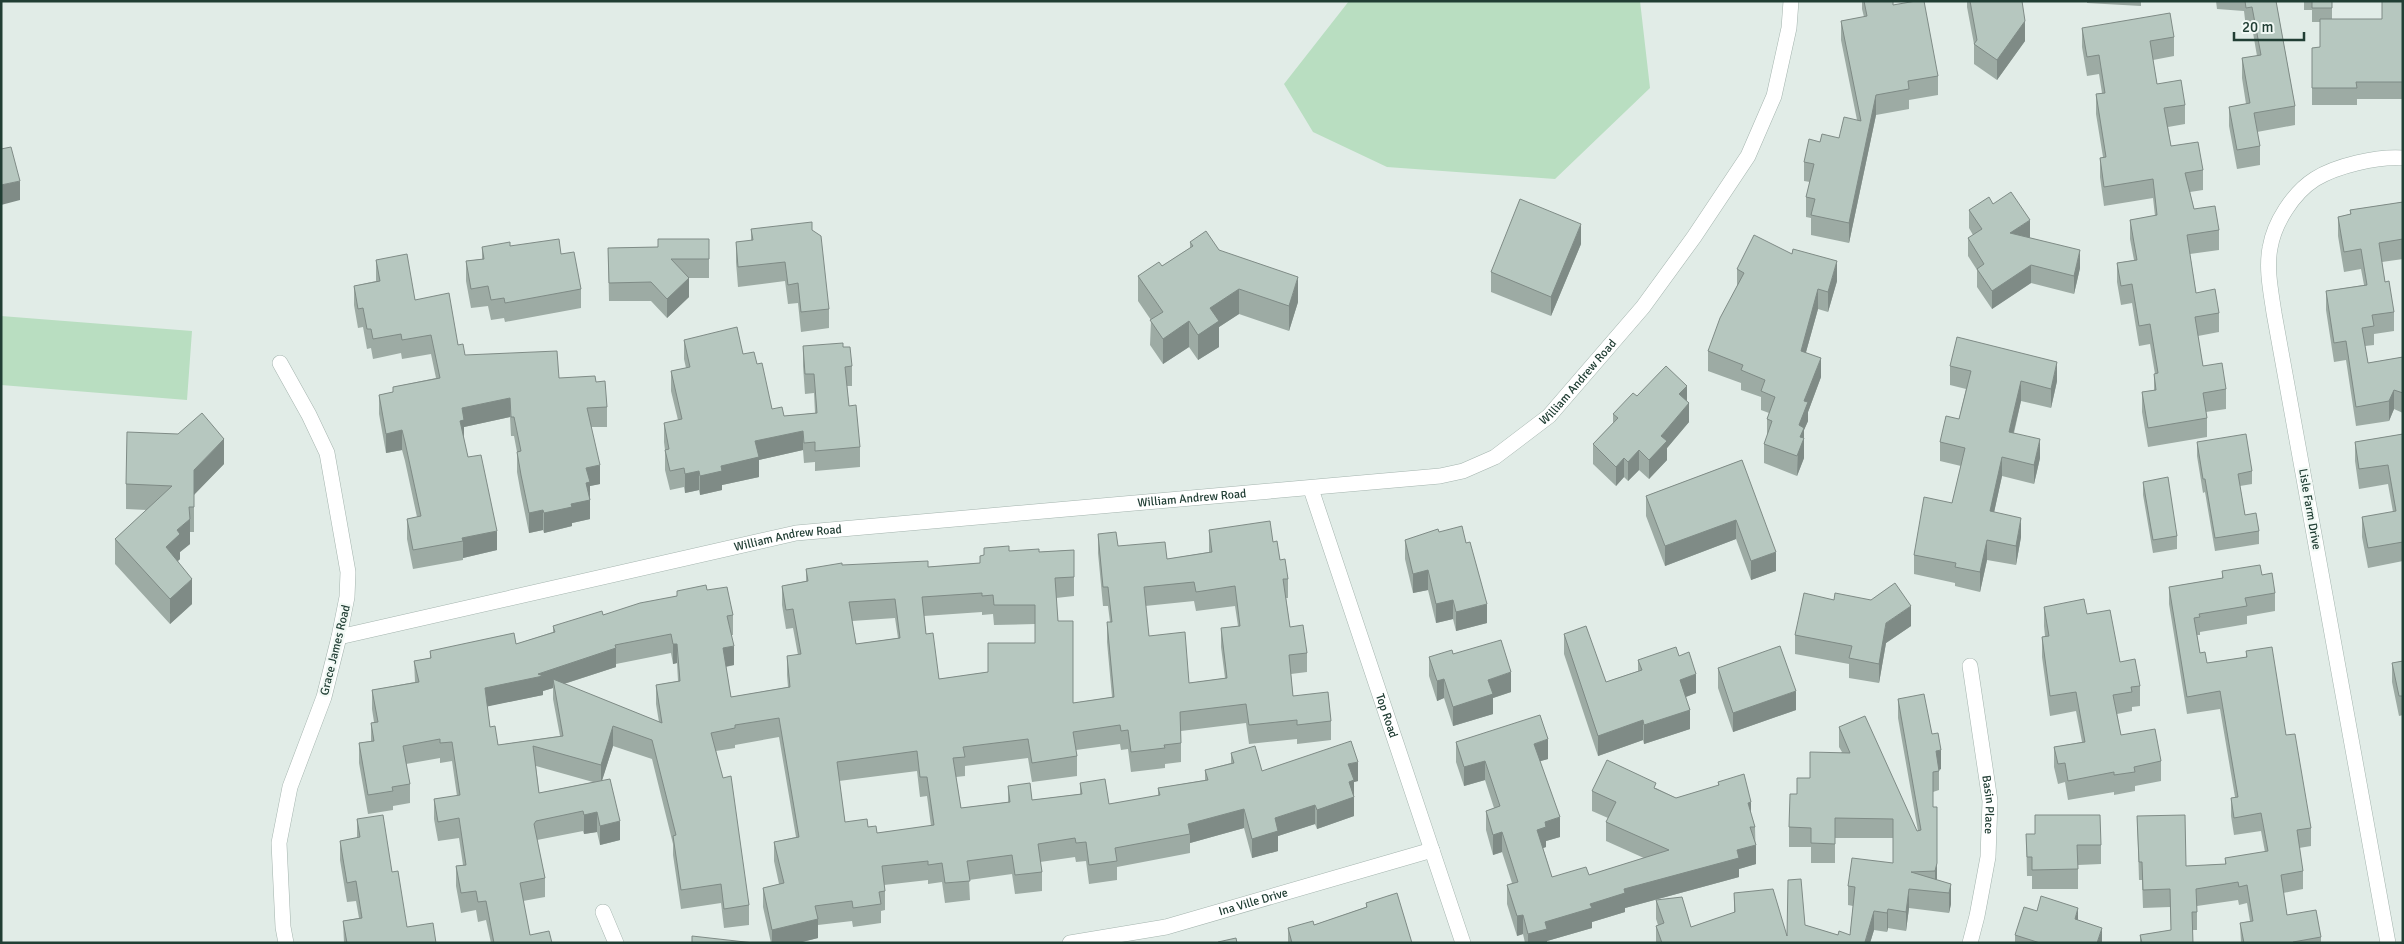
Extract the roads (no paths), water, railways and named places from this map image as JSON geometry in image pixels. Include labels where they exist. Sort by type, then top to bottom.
[{"type":"street","name":"William Andrew Road","points":[[339,637],[796,534],[1440,476],[1463,470],[1495,457],[1549,416],[1643,307],[1694,238],[1748,156],[1774,96],[1789,28],[1791,1]]},
{"type":"street","name":"Lisle Farm Drive","points":[[2388,943],[2274,313],[2269,273],[2270,248],[2276,228],[2293,200],[2315,179],[2352,163],[2376,159],[2403,158]]},
{"type":"street","name":"Grace James Road","points":[[280,363],[309,415],[327,453],[348,572],[347,597],[324,696],[290,787],[279,843],[283,927],[286,943]]},
{"type":"street","name":"Top Road","points":[[1311,489],[1463,943]]},
{"type":"street","name":"Basin Place","points":[[1970,666],[1990,801],[1988,857],[1970,943]]},
{"type":"street","name":"Ina Ville Drive","points":[[1070,943],[1166,927],[1432,850]]},
{"type":"street","points":[[604,912],[616,943]]}]
